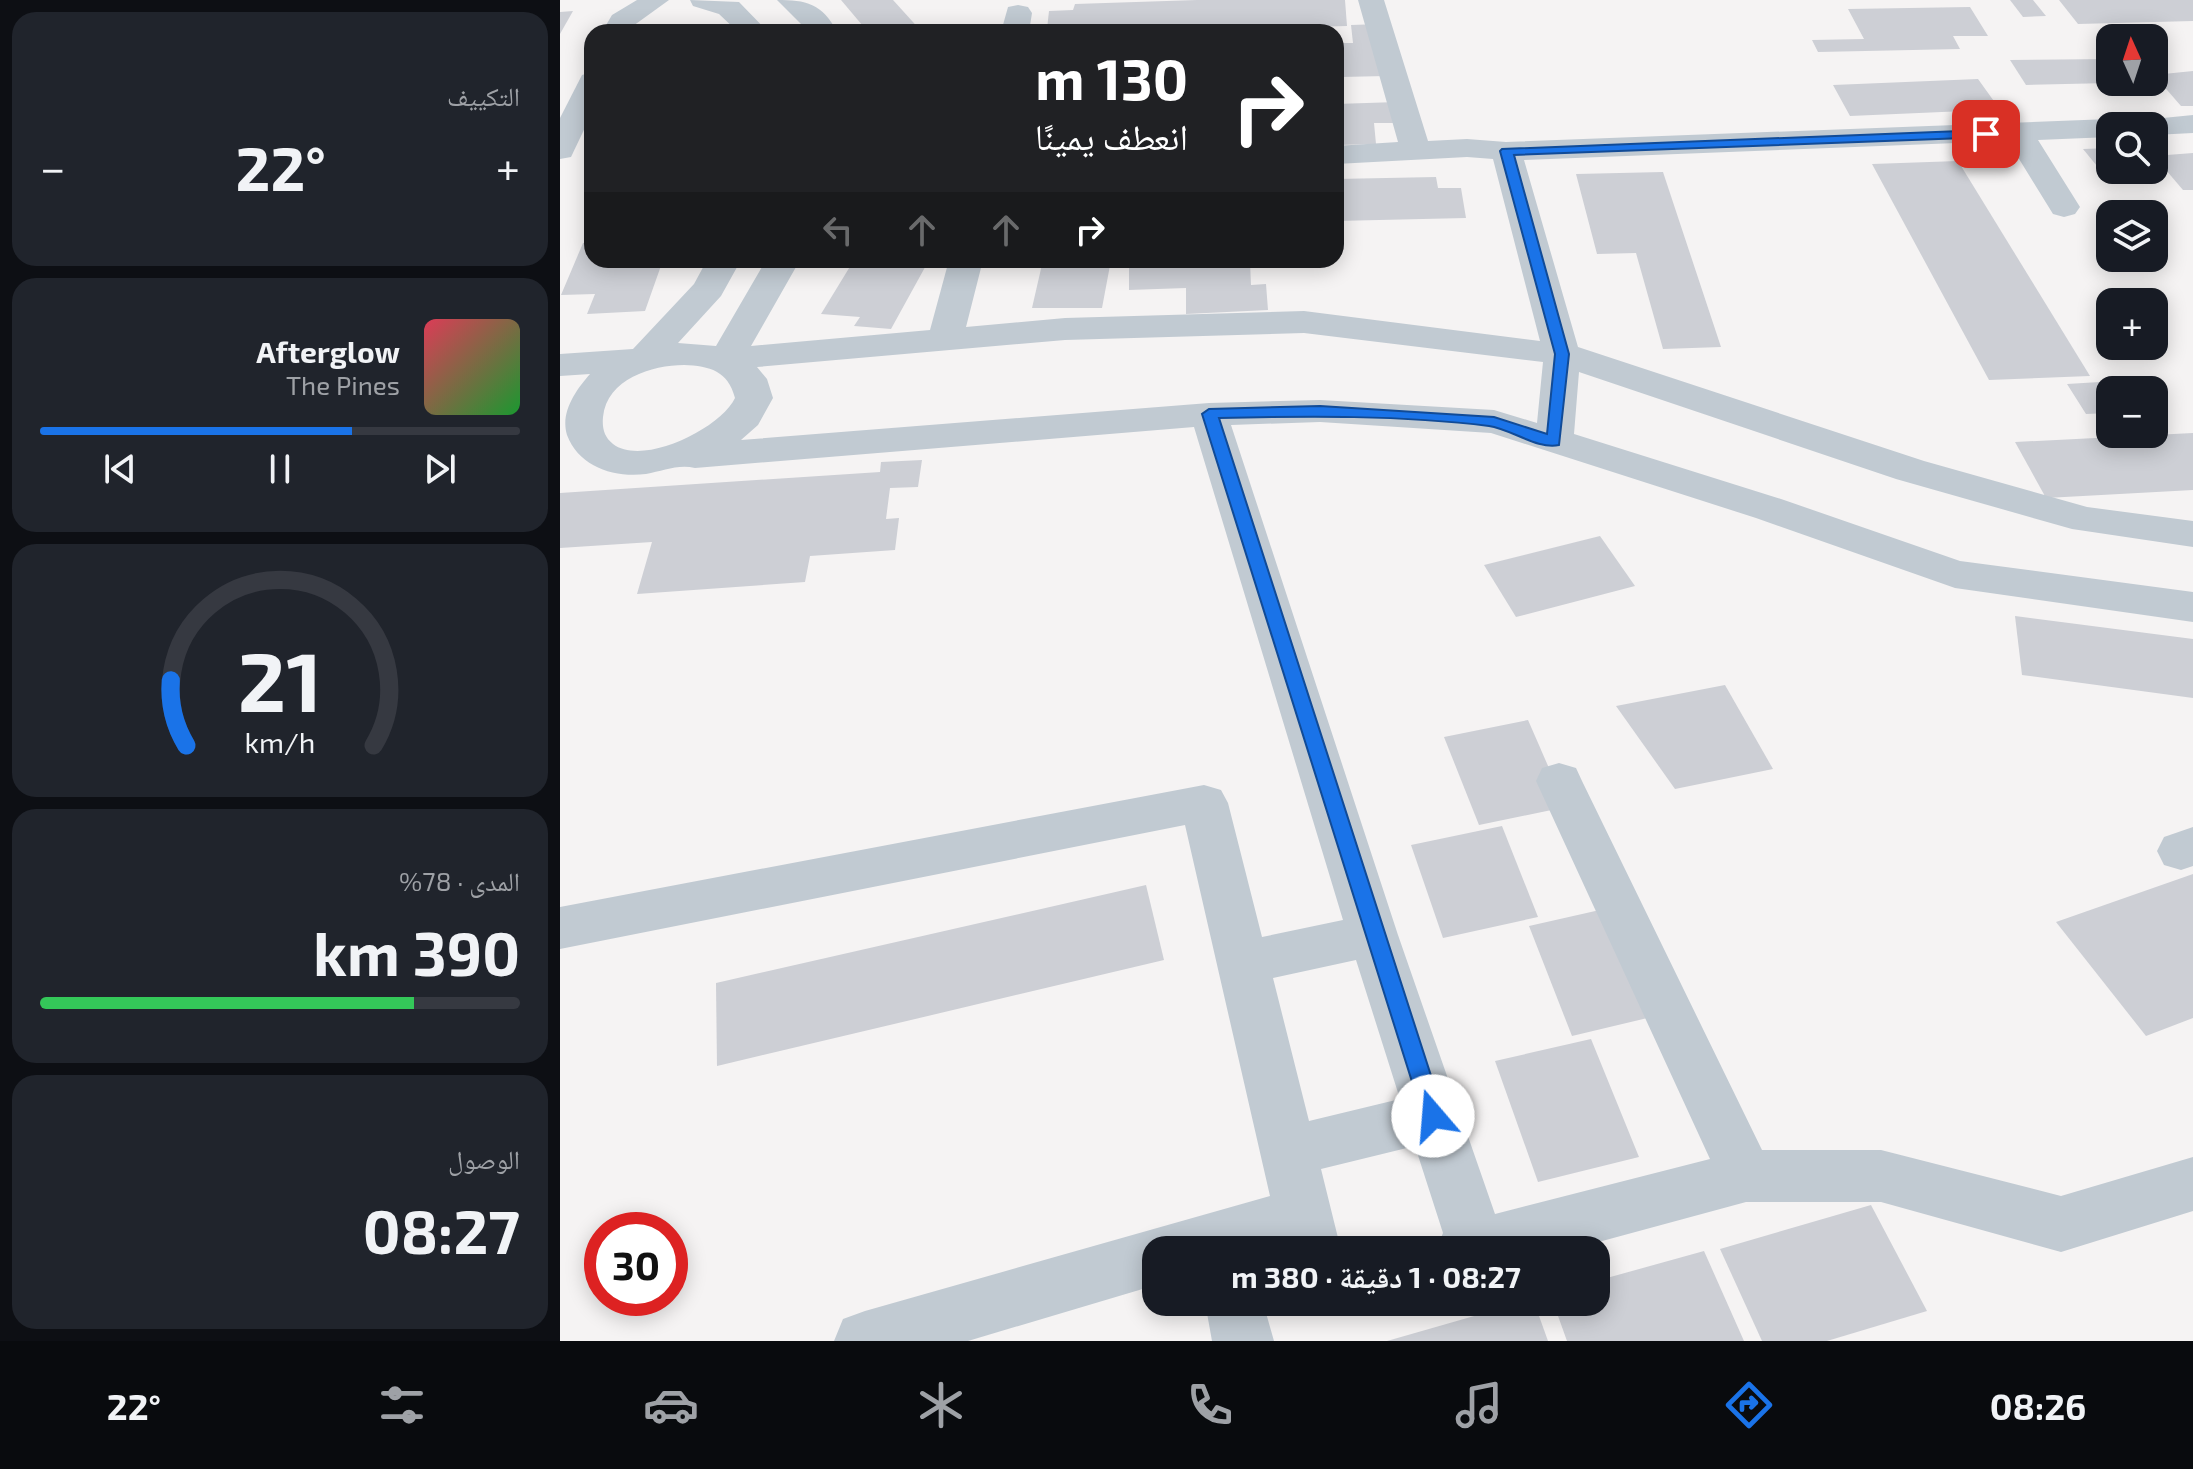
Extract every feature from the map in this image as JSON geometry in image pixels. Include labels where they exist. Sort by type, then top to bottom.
[{"type":"street","points":[[620,24],[656,0]]},
{"type":"street","points":[[703,0],[729,8],[746,24]]},
{"type":"street","points":[[790,0],[819,24]]},
{"type":"street","points":[[1371,0],[1416,151]]},
{"type":"street","points":[[560,150],[579,92]]},
{"type":"street","points":[[2168,125],[2193,124]]},
{"type":"street","points":[[1344,155],[2096,129]]},
{"type":"street","points":[[2018,133],[2064,207]]},
{"type":"street","points":[[1506,151],[1562,354],[1554,442]]},
{"type":"street","points":[[631,463],[603,459],[581,450],[568,436],[566,419],[574,401],[591,384],[615,369],[643,359],[709,289],[720,268]]},
{"type":"street","points":[[726,359],[778,268]]},
{"type":"street","points":[[945,340],[964,268]]},
{"type":"street","points":[[560,365],[675,354],[702,354],[726,359],[1065,329],[1304,322],[1562,354],[1939,478],[2086,520],[2193,534]]},
{"type":"street","points":[[560,335],[643,359]]},
{"type":"street","points":[[672,458],[702,448],[727,434],[744,417],[753,400],[753,383],[743,370],[726,359]]},
{"type":"street","points":[[560,468],[1209,414],[1320,411],[1494,422],[1770,509],[1955,574],[2193,607]]},
{"type":"street","points":[[1209,414],[1433,1116],[1467,1236]]},
{"type":"street","points":[[1559,781],[1746,1176]]},
{"type":"street","points":[[560,928],[1204,803],[1307,1232],[1279,1236]]},
{"type":"street","points":[[1243,963],[1373,935]]},
{"type":"street","points":[[1288,1152],[1433,1116]]},
{"type":"street","points":[[1520,1236],[1746,1176],[1794,1173],[1881,1176],[2061,1224],[2193,1184]]},
{"type":"street","points":[[865,1341],[1142,1261]]},
{"type":"street","points":[[1237,1316],[1243,1341]]},
{"type":"building","points":[[841,0],[893,0],[915,24],[861,24]]},
{"type":"building","points":[[1345,0],[1347,26],[1048,24],[1049,11],[1073,10],[1075,4]]},
{"type":"building","points":[[2010,0],[2033,0],[2046,16],[2023,17]]},
{"type":"building","points":[[2059,0],[2193,0],[2193,21],[2078,24]]},
{"type":"building","points":[[1970,7],[1988,36],[1953,36],[1960,49],[1818,52],[1812,40],[1864,39],[1848,9]]},
{"type":"building","points":[[573,11],[560,34],[560,12]]},
{"type":"building","points":[[1380,24],[1386,76],[1344,77],[1344,43],[1353,43],[1351,25]]},
{"type":"building","points":[[2096,59],[2096,83],[2026,85],[2010,60]]},
{"type":"building","points":[[2193,71],[2193,106],[2181,106],[2168,91],[2168,74]]},
{"type":"building","points":[[1978,79],[1996,104],[1985,105],[1988,110],[1850,116],[1833,85]]},
{"type":"building","points":[[1397,102],[1399,123],[1374,123],[1376,144],[1344,145],[1344,104]]},
{"type":"building","points":[[2083,149],[2096,149],[2096,165]]},
{"type":"building","points":[[2193,153],[2193,190],[2183,190],[2168,172],[2168,155]]},
{"type":"building","points":[[1958,161],[2090,376],[1989,380],[1872,164]]},
{"type":"building","points":[[1663,172],[1721,347],[1663,349],[1636,253],[1597,254],[1576,174]]},
{"type":"building","points":[[1436,177],[1438,188],[1461,188],[1466,218],[1344,221],[1344,179]]},
{"type":"building","points":[[583,243],[584,268],[660,268],[645,311],[587,314],[595,294],[561,295]]},
{"type":"building","points":[[849,268],[925,268],[891,329],[854,326],[860,317],[821,314]]},
{"type":"building","points":[[1041,268],[1110,268],[1102,308],[1032,308]]},
{"type":"building","points":[[1129,268],[1250,268],[1251,285],[1266,284],[1268,310],[1186,314],[1186,288],[1129,290]]},
{"type":"building","points":[[2096,382],[2096,414],[2086,414],[2067,384]]},
{"type":"building","points":[[2193,433],[2193,490],[2046,498],[2015,442],[2096,438],[2096,448],[2168,448],[2168,434]]},
{"type":"building","points":[[922,460],[918,487],[890,488],[886,519],[899,518],[895,550],[810,556],[805,582],[637,594],[652,542],[560,548],[560,493],[880,472],[881,462]]},
{"type":"building","points":[[1600,536],[1635,586],[1516,617],[1484,565]]},
{"type":"building","points":[[2015,616],[2193,639],[2193,698],[2022,675]]},
{"type":"building","points":[[1725,685],[1773,769],[1675,789],[1616,706]]},
{"type":"building","points":[[1528,720],[1566,807],[1479,825],[1444,737]]},
{"type":"building","points":[[1502,826],[1538,917],[1443,938],[1411,845]]},
{"type":"building","points":[[2193,874],[2193,1018],[2146,1036],[2056,922]]},
{"type":"building","points":[[1146,885],[1164,960],[717,1066],[716,983]]},
{"type":"building","points":[[1613,907],[1660,1015],[1572,1036],[1529,926]]},
{"type":"building","points":[[1591,1039],[1639,1157],[1538,1182],[1495,1061]]},
{"type":"building","points":[[1871,1205],[1927,1311],[1827,1341],[1762,1341],[1720,1249]]},
{"type":"building","points":[[1704,1251],[1744,1341],[1567,1341],[1558,1316],[1610,1316],[1610,1277]]},
{"type":"building","points":[[1474,1316],[1539,1316],[1548,1341],[1387,1341]]},
{"type":"route","points":[[1433,1116],[1209,414],[1320,411],[1494,422],[1554,442],[1562,354],[1506,151],[1986,134]]}]
